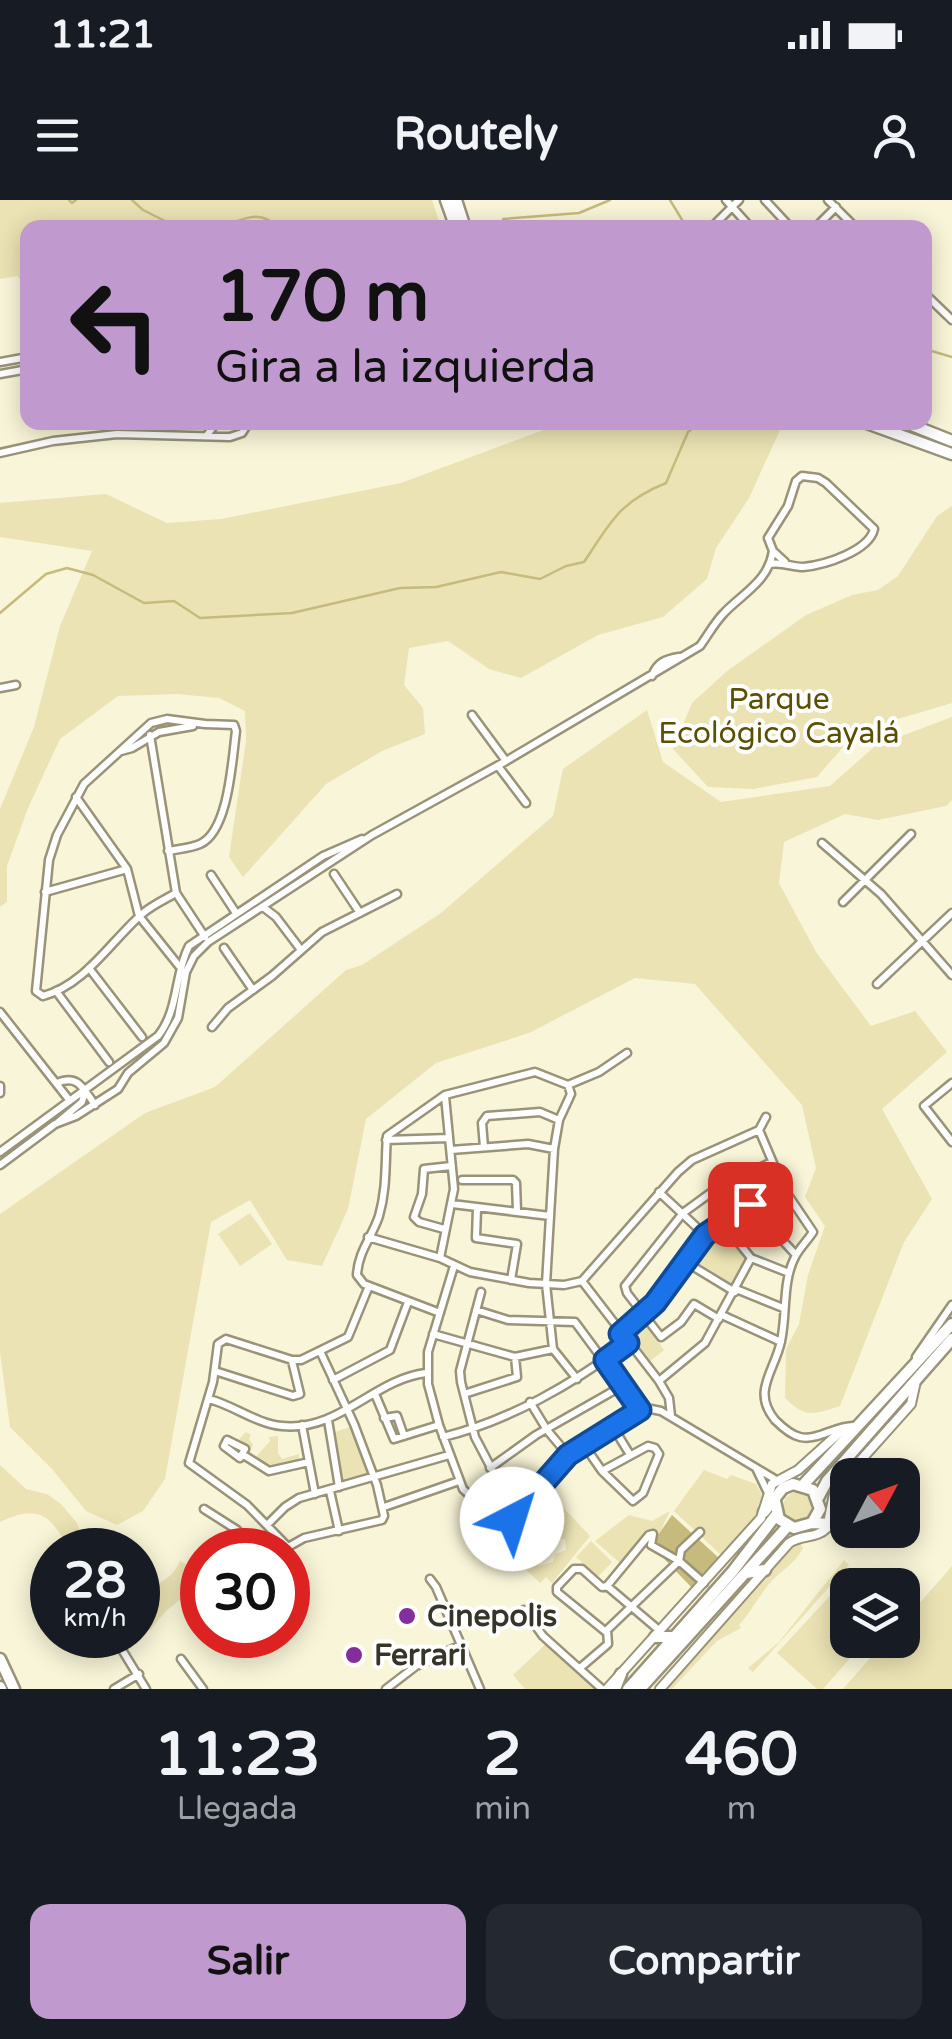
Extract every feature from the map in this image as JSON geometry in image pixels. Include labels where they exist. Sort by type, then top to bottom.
[{"type":"main road","points":[[886,430],[952,454]]},
{"type":"main road","points":[[923,430],[952,442]]},
{"type":"main road","points":[[739,1572],[770,1513],[771,1496],[788,1485],[804,1484],[952,1324]]},
{"type":"main road","points":[[812,1524],[827,1481],[952,1339]]},
{"type":"main road","points":[[804,1484],[818,1498]]},
{"type":"main road","points":[[770,1513],[788,1526],[830,1524]]},
{"type":"main road","points":[[628,1689],[788,1526]]},
{"type":"main road","points":[[734,1550],[739,1572]]},
{"type":"main road","points":[[739,1572],[765,1570]]},
{"type":"main road","points":[[658,1634],[678,1640]]},
{"type":"main road","points":[[678,1640],[683,1662]]},
{"type":"main road","points":[[640,1689],[678,1640]]},
{"type":"main road","points":[[0,1659],[14,1689]]},
{"type":"main road","points":[[614,1689],[621,1674]]},
{"type":"street","points":[[726,200],[744,220]]},
{"type":"street","points":[[719,220],[739,200]]},
{"type":"street","points":[[765,200],[784,220]]},
{"type":"street","points":[[828,200],[848,220]]},
{"type":"street","points":[[823,220],[836,208]]},
{"type":"street","points":[[932,301],[952,320]]},
{"type":"street","points":[[206,435],[210,430]]},
{"type":"street","points":[[0,453],[117,434],[236,436],[242,430]]},
{"type":"street","points":[[770,564],[785,562],[802,567],[840,557],[870,539],[874,529],[826,483],[805,476],[796,481],[788,506],[768,538],[773,551],[785,562]]},
{"type":"street","points":[[55,1124],[67,1121],[118,1089],[128,1073],[173,1031],[186,972],[194,956],[205,938],[236,913],[323,856],[372,834],[502,763],[652,676],[663,661],[686,656],[700,646],[720,616],[751,592],[770,564],[773,551]]},
{"type":"street","points":[[0,688],[16,685]]},
{"type":"street","points":[[472,715],[526,803]]},
{"type":"street","points":[[176,893],[139,916],[90,968],[56,991],[44,996],[36,992],[49,860],[76,797],[93,773],[144,728],[167,719],[205,724]]},
{"type":"street","points":[[120,751],[168,730],[205,724],[234,725],[225,806],[214,828],[202,844],[168,851]]},
{"type":"street","points":[[144,728],[150,736],[176,893],[205,938]]},
{"type":"street","points":[[76,797],[127,868],[139,916],[179,966]]},
{"type":"street","points":[[0,1152],[166,1027],[179,966],[189,946],[264,907],[372,834]]},
{"type":"street","points":[[843,902],[911,834]]},
{"type":"street","points":[[822,843],[865,880],[951,972]]},
{"type":"street","points":[[44,892],[127,868]]},
{"type":"street","points":[[334,874],[360,913]]},
{"type":"street","points":[[211,875],[236,913]]},
{"type":"street","points":[[267,892],[276,917]]},
{"type":"street","points":[[212,1027],[228,1008],[322,932],[397,894]]},
{"type":"street","points":[[264,907],[301,950]]},
{"type":"street","points":[[877,984],[952,912]]},
{"type":"street","points":[[224,948],[252,990]]},
{"type":"street","points":[[90,968],[142,1037]]},
{"type":"street","points":[[56,991],[109,1062]]},
{"type":"street","points":[[0,1012],[70,1100]]},
{"type":"street","points":[[440,1313],[369,1286],[359,1280],[356,1270],[379,1216],[386,1184],[386,1140],[391,1132],[445,1095],[535,1072],[568,1085],[599,1072],[627,1053]]},
{"type":"street","points":[[133,1055],[136,1062],[143,1060]]},
{"type":"street","points":[[111,1072],[119,1077],[118,1089]]},
{"type":"street","points":[[57,1083],[72,1078],[95,1104]]},
{"type":"street","points":[[952,1083],[924,1106],[952,1142]]},
{"type":"street","points":[[568,1085],[571,1094],[559,1120],[554,1149],[546,1284],[553,1348],[577,1379]]},
{"type":"street","points":[[0,1164],[82,1102],[85,1091]]},
{"type":"street","points":[[440,1258],[452,1204],[445,1095]]},
{"type":"street","points":[[484,1147],[482,1123],[487,1116],[540,1112],[559,1120]]},
{"type":"street","points":[[368,1237],[440,1258],[454,1266],[511,1280],[546,1284],[582,1281],[692,1160],[759,1130],[766,1116]]},
{"type":"street","points":[[759,1130],[784,1189],[813,1232],[796,1255],[789,1273],[781,1342],[763,1389],[764,1402],[788,1432],[807,1438],[839,1426],[860,1426]]},
{"type":"street","points":[[386,1140],[449,1138]]},
{"type":"street","points":[[450,1150],[528,1144],[554,1149]]},
{"type":"street","points":[[772,1162],[720,1186],[683,1213],[626,1286],[626,1293],[661,1336],[673,1330],[694,1304],[781,1342]]},
{"type":"street","points":[[444,1229],[416,1221],[414,1215],[422,1194],[424,1169],[452,1166]]},
{"type":"street","points":[[462,1180],[513,1180],[516,1212]]},
{"type":"street","points":[[620,1334],[655,1303],[705,1235],[750,1204],[784,1189]]},
{"type":"street","points":[[659,1192],[705,1235]]},
{"type":"street","points":[[452,1204],[550,1216]]},
{"type":"street","points":[[750,1204],[796,1255]]},
{"type":"street","points":[[478,1208],[476,1238],[518,1244],[511,1280]]},
{"type":"street","points":[[723,1223],[751,1258],[789,1273]]},
{"type":"street","points":[[659,1382],[699,1351],[751,1258]]},
{"type":"street","points":[[684,1261],[735,1291],[784,1308]]},
{"type":"street","points":[[454,1266],[426,1372],[438,1425],[459,1481],[505,1528]]},
{"type":"street","points":[[582,1281],[659,1382],[669,1398],[671,1416]]},
{"type":"street","points":[[270,1528],[247,1505],[189,1463],[209,1399],[218,1344],[226,1338],[292,1360],[320,1351],[342,1342],[352,1332],[369,1286]]},
{"type":"street","points":[[478,1504],[497,1482],[472,1430],[460,1370],[480,1292]]},
{"type":"street","points":[[333,1380],[390,1350],[408,1302]]},
{"type":"street","points":[[897,1385],[952,1305]]},
{"type":"street","points":[[476,1310],[508,1320],[578,1324],[640,1410]]},
{"type":"street","points":[[433,1334],[515,1356],[553,1348]]},
{"type":"street","points":[[443,1437],[492,1424],[577,1379],[628,1343]]},
{"type":"street","points":[[310,1537],[382,1520],[384,1507],[348,1410],[320,1351]]},
{"type":"street","points":[[464,1394],[517,1377],[515,1356]]},
{"type":"street","points":[[215,1372],[293,1396],[300,1394],[300,1388],[292,1360]]},
{"type":"street","points":[[209,1399],[278,1426],[302,1425],[328,1420],[400,1378],[426,1372]]},
{"type":"street","points":[[863,1458],[911,1404],[916,1378]]},
{"type":"street","points":[[461,1382],[483,1389]]},
{"type":"street","points":[[490,1468],[622,1386]]},
{"type":"street","points":[[375,1394],[392,1438],[438,1425]]},
{"type":"street","points":[[530,1402],[568,1455]]},
{"type":"street","points":[[491,1548],[568,1455],[640,1410],[651,1409],[671,1416],[788,1485]]},
{"type":"street","points":[[384,1418],[398,1416],[404,1436]]},
{"type":"street","points":[[328,1420],[340,1488]]},
{"type":"street","points":[[302,1425],[315,1494]]},
{"type":"street","points":[[613,1426],[629,1453]]},
{"type":"street","points":[[771,1496],[776,1480],[798,1470],[839,1433],[860,1426]]},
{"type":"street","points":[[584,1445],[602,1471],[628,1499],[636,1501],[659,1454],[652,1446],[629,1453],[602,1471]]},
{"type":"street","points":[[242,1454],[270,1471],[309,1462]]},
{"type":"street","points":[[267,1525],[291,1502],[450,1455]]},
{"type":"street","points":[[756,1467],[771,1496]]},
{"type":"street","points":[[384,1507],[459,1481]]},
{"type":"street","points":[[330,1491],[339,1531]]},
{"type":"street","points":[[204,1509],[234,1528]]},
{"type":"street","points":[[524,1610],[539,1632],[604,1689],[770,1513]]},
{"type":"street","points":[[660,1689],[789,1543],[820,1534],[830,1524]]},
{"type":"street","points":[[606,1632],[679,1560],[681,1550],[700,1532]]},
{"type":"street","points":[[580,1668],[608,1644],[606,1632],[556,1590],[571,1571],[577,1568],[602,1587],[608,1586],[653,1534],[651,1546],[679,1560],[704,1583]]},
{"type":"street","points":[[430,1580],[480,1689]]},
{"type":"street","points":[[608,1586],[658,1634]]},
{"type":"street","points":[[386,1689],[416,1666],[461,1645]]},
{"type":"street","points":[[129,1658],[146,1689]]},
{"type":"street","points":[[180,1659],[203,1689]]},
{"type":"street","points":[[114,1689],[139,1674]]},
{"type":"green space","points":[[0,200],[432,200],[439,220],[20,220],[20,279],[0,279]]},
{"type":"green space","points":[[543,430],[780,430],[749,498],[716,548],[707,579],[663,617],[598,635],[521,678],[489,669],[448,641],[409,648],[404,685],[423,708],[425,734],[382,751],[326,784],[243,877],[229,857],[246,741],[245,711],[219,698],[178,694],[118,696],[60,739],[7,866],[7,902],[0,907],[0,809],[34,727],[60,626],[92,551],[0,537],[0,503],[106,494],[167,523],[221,519],[401,483]]},
{"type":"green space","name":"Parque Ecológico Cayalá","points":[[952,506],[952,703],[857,731],[817,777],[753,789],[708,787],[673,749],[692,703],[727,671],[806,615],[852,595],[878,590],[898,576],[937,516]]},
{"type":"green space","points":[[647,710],[663,762],[721,802],[830,786],[875,746],[952,717],[952,800],[946,806],[878,820],[845,814],[784,842],[779,883],[816,952],[871,1026],[915,1011],[947,1052],[882,1109],[932,1199],[904,1242],[840,1406],[811,1413],[785,1398],[786,1349],[799,1324],[808,1275],[825,1226],[805,1197],[816,1168],[802,1105],[695,984],[635,978],[529,1033],[436,1063],[366,1119],[348,1209],[322,1266],[287,1260],[250,1200],[211,1222],[165,1479],[143,1511],[117,1525],[86,1511],[10,1427],[0,1352],[0,1214],[145,1113],[215,1087],[346,970],[362,965],[441,913],[553,816],[563,769]]},
{"type":"green space","points":[[250,1213],[272,1244],[240,1266],[218,1234]]},
{"type":"green space","points":[[719,1231],[747,1259],[734,1285],[691,1258]]},
{"type":"green space","points":[[644,1321],[664,1350],[650,1361],[629,1333]]},
{"type":"green space","points":[[350,1427],[369,1474],[342,1482],[332,1433]]},
{"type":"green space","points":[[246,1432],[253,1445],[249,1453],[256,1457],[270,1441],[269,1437],[278,1436],[282,1459],[299,1454],[299,1463],[272,1469],[247,1455],[248,1447],[239,1439]]},
{"type":"green space","points":[[0,1465],[26,1489],[47,1494],[61,1504],[79,1528],[56,1528],[34,1514],[0,1522]]},
{"type":"green space","points":[[704,1470],[756,1484],[762,1495],[755,1516],[721,1555],[674,1511]]},
{"type":"green space","points":[[546,1489],[590,1536],[552,1583],[546,1577],[540,1583],[516,1560],[525,1552],[535,1555],[539,1566],[553,1562],[555,1554],[566,1550],[565,1539],[551,1534],[549,1521],[536,1521],[534,1527],[526,1529],[528,1539],[516,1534],[506,1539]]},
{"type":"green space","points":[[798,1492],[809,1496],[813,1507],[809,1518],[798,1522],[787,1518],[783,1507],[787,1496]]},
{"type":"green space","points":[[670,1511],[660,1532],[646,1533],[620,1563],[595,1541],[629,1515],[652,1521]]},
{"type":"green space","points":[[591,1541],[612,1562],[598,1577],[576,1557]]},
{"type":"green space","points":[[800,1543],[800,1554],[769,1584],[739,1625],[741,1628],[717,1641],[672,1689],[667,1687],[791,1546]]},
{"type":"green space","points":[[180,1561],[180,1600],[160,1618],[160,1583]]},
{"type":"green space","points":[[952,1566],[952,1689],[843,1689],[870,1658],[920,1658],[920,1603]]},
{"type":"green space","points":[[830,1578],[830,1586],[753,1672],[748,1668],[779,1642]]},
{"type":"green space","points":[[830,1596],[830,1658],[850,1658],[823,1689],[817,1689],[777,1653]]},
{"type":"green space","points":[[549,1641],[597,1689],[525,1689],[513,1675]]},
{"type":"shaded area","points":[[672,1515],[720,1559],[692,1588],[651,1545]]},
{"type":"waterway","points":[[69,200],[76,200]]},
{"type":"waterway","points":[[132,200],[163,220]]},
{"type":"waterway","points":[[503,219],[579,213],[610,200]]},
{"type":"waterway","points":[[670,200],[682,220]]},
{"type":"waterway","points":[[241,220],[268,220]]},
{"type":"waterway","points":[[932,351],[952,357]]},
{"type":"waterway","points":[[0,613],[46,574],[67,568],[93,575],[144,603],[174,601],[200,618],[292,613],[400,588],[436,587],[501,572],[540,579],[584,562],[609,524],[627,506],[666,483],[690,430]]},
{"type":"place","name":"Cinepolis","points":[[407,1616]]},
{"type":"place","name":"Ferrari","points":[[354,1655]]},
{"type":"route","points":[[512,1519],[568,1455],[640,1410],[605,1360],[628,1343],[620,1334],[655,1303],[705,1235],[750,1204]]}]
